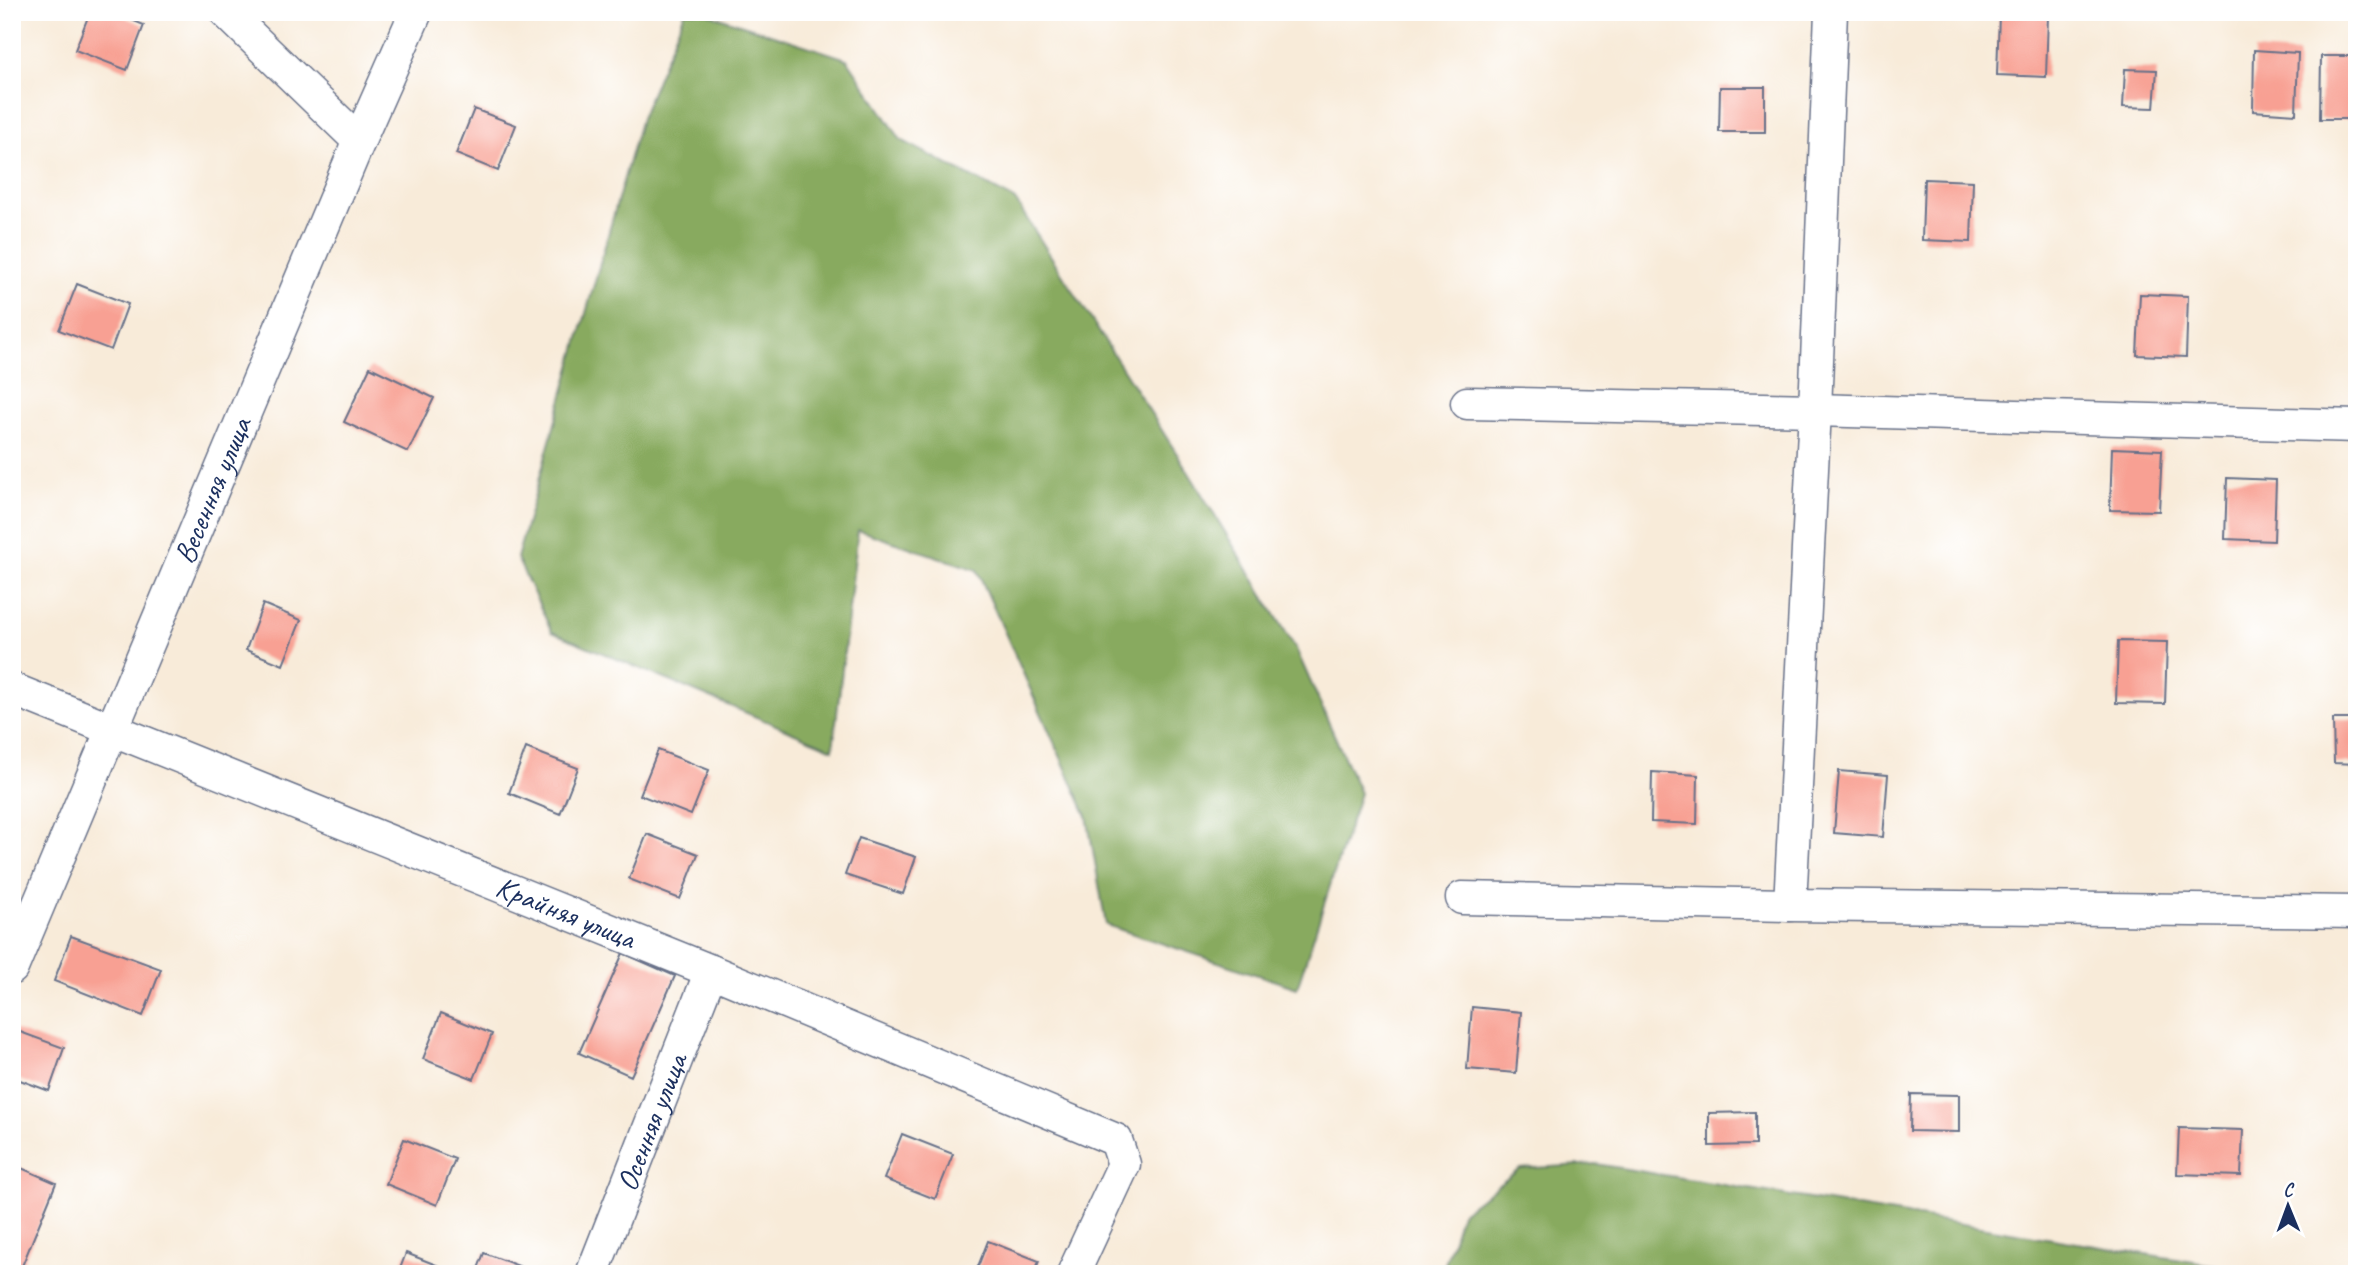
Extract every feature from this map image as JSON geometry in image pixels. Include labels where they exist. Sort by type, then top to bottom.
[{"type":"street","points":[[226,12],[359,141]]},
{"type":"street","name":"Весенняя улица","points":[[12,968],[359,141],[416,12]]},
{"type":"street","points":[[1790,905],[1832,12]]},
{"type":"street","points":[[1467,403],[2357,426]]},
{"type":"street","name":"Крайняя улица","points":[[12,689],[711,971],[1116,1140],[1124,1164],[1073,1274]]},
{"type":"street","points":[[1462,898],[2357,912]]},
{"type":"street","name":"Осенняя улица","points":[[592,1274],[711,971]]},
{"type":"green space","points":[[685,12],[703,12],[847,59],[901,140],[1015,200],[1186,468],[1296,649],[1360,793],[1297,988],[1106,925],[1087,816],[977,570],[858,530],[833,749],[552,632],[517,558],[641,118]]},
{"type":"green space","points":[[1596,1164],[2230,1268],[2232,1274],[1442,1274],[1461,1213],[1520,1169]]},
{"type":"building","points":[[90,12],[112,12],[144,25],[127,70],[75,50]]},
{"type":"building","points":[[1999,14],[2048,15],[2046,77],[1997,75]]},
{"type":"building","points":[[2254,50],[2298,53],[2296,114],[2253,111]]},
{"type":"building","points":[[2321,56],[2357,56],[2357,119],[2320,119]]},
{"type":"building","points":[[2125,69],[2157,70],[2154,108],[2123,107]]},
{"type":"building","points":[[1720,87],[1765,87],[1765,132],[1719,132]]},
{"type":"building","points":[[474,109],[516,125],[498,171],[456,154]]},
{"type":"building","points":[[1924,179],[1973,181],[1971,242],[1922,240]]},
{"type":"building","points":[[77,284],[128,304],[111,350],[59,330]]},
{"type":"building","points":[[2140,294],[2188,296],[2186,357],[2137,355]]},
{"type":"building","points":[[370,367],[434,398],[408,452],[344,422]]},
{"type":"building","points":[[2112,448],[2162,450],[2159,511],[2110,510]]},
{"type":"building","points":[[2227,478],[2276,480],[2274,541],[2225,539]]},
{"type":"building","points":[[263,604],[301,620],[283,665],[246,650]]},
{"type":"building","points":[[2118,641],[2167,642],[2165,704],[2116,703]]},
{"type":"building","points":[[2333,719],[2357,719],[2357,764],[2334,763]]},
{"type":"building","points":[[526,748],[578,768],[560,814],[509,793]]},
{"type":"building","points":[[658,750],[709,770],[691,815],[640,795]]},
{"type":"building","points":[[1839,771],[1888,775],[1883,837],[1834,833]]},
{"type":"building","points":[[1652,772],[1698,775],[1697,824],[1651,822]]},
{"type":"building","points":[[647,834],[698,854],[680,899],[629,879]]},
{"type":"building","points":[[859,838],[916,857],[903,894],[845,875]]},
{"type":"building","points":[[71,936],[161,969],[143,1016],[54,981]]},
{"type":"building","points":[[623,953],[675,976],[631,1076],[579,1053]]},
{"type":"building","points":[[1472,1007],[1521,1012],[1516,1073],[1467,1069]]},
{"type":"building","points":[[441,1013],[492,1034],[474,1079],[423,1059]]},
{"type":"building","points":[[12,1029],[64,1048],[49,1091],[12,1077]]},
{"type":"building","points":[[1911,1094],[1959,1095],[1959,1132],[1910,1131]]},
{"type":"building","points":[[1755,1112],[1755,1145],[1709,1146],[1709,1113]]},
{"type":"building","points":[[2179,1128],[2243,1130],[2241,1176],[2177,1174]]},
{"type":"building","points":[[902,1134],[953,1154],[935,1199],[884,1179]]},
{"type":"building","points":[[404,1139],[455,1159],[437,1205],[386,1184]]},
{"type":"building","points":[[12,1164],[56,1183],[20,1271],[12,1268]]},
{"type":"building","points":[[988,1241],[1039,1261],[1034,1274],[975,1274]]},
{"type":"building","points":[[406,1253],[459,1274],[398,1274]]},
{"type":"building","points":[[484,1253],[519,1266],[516,1274],[476,1274]]}]
